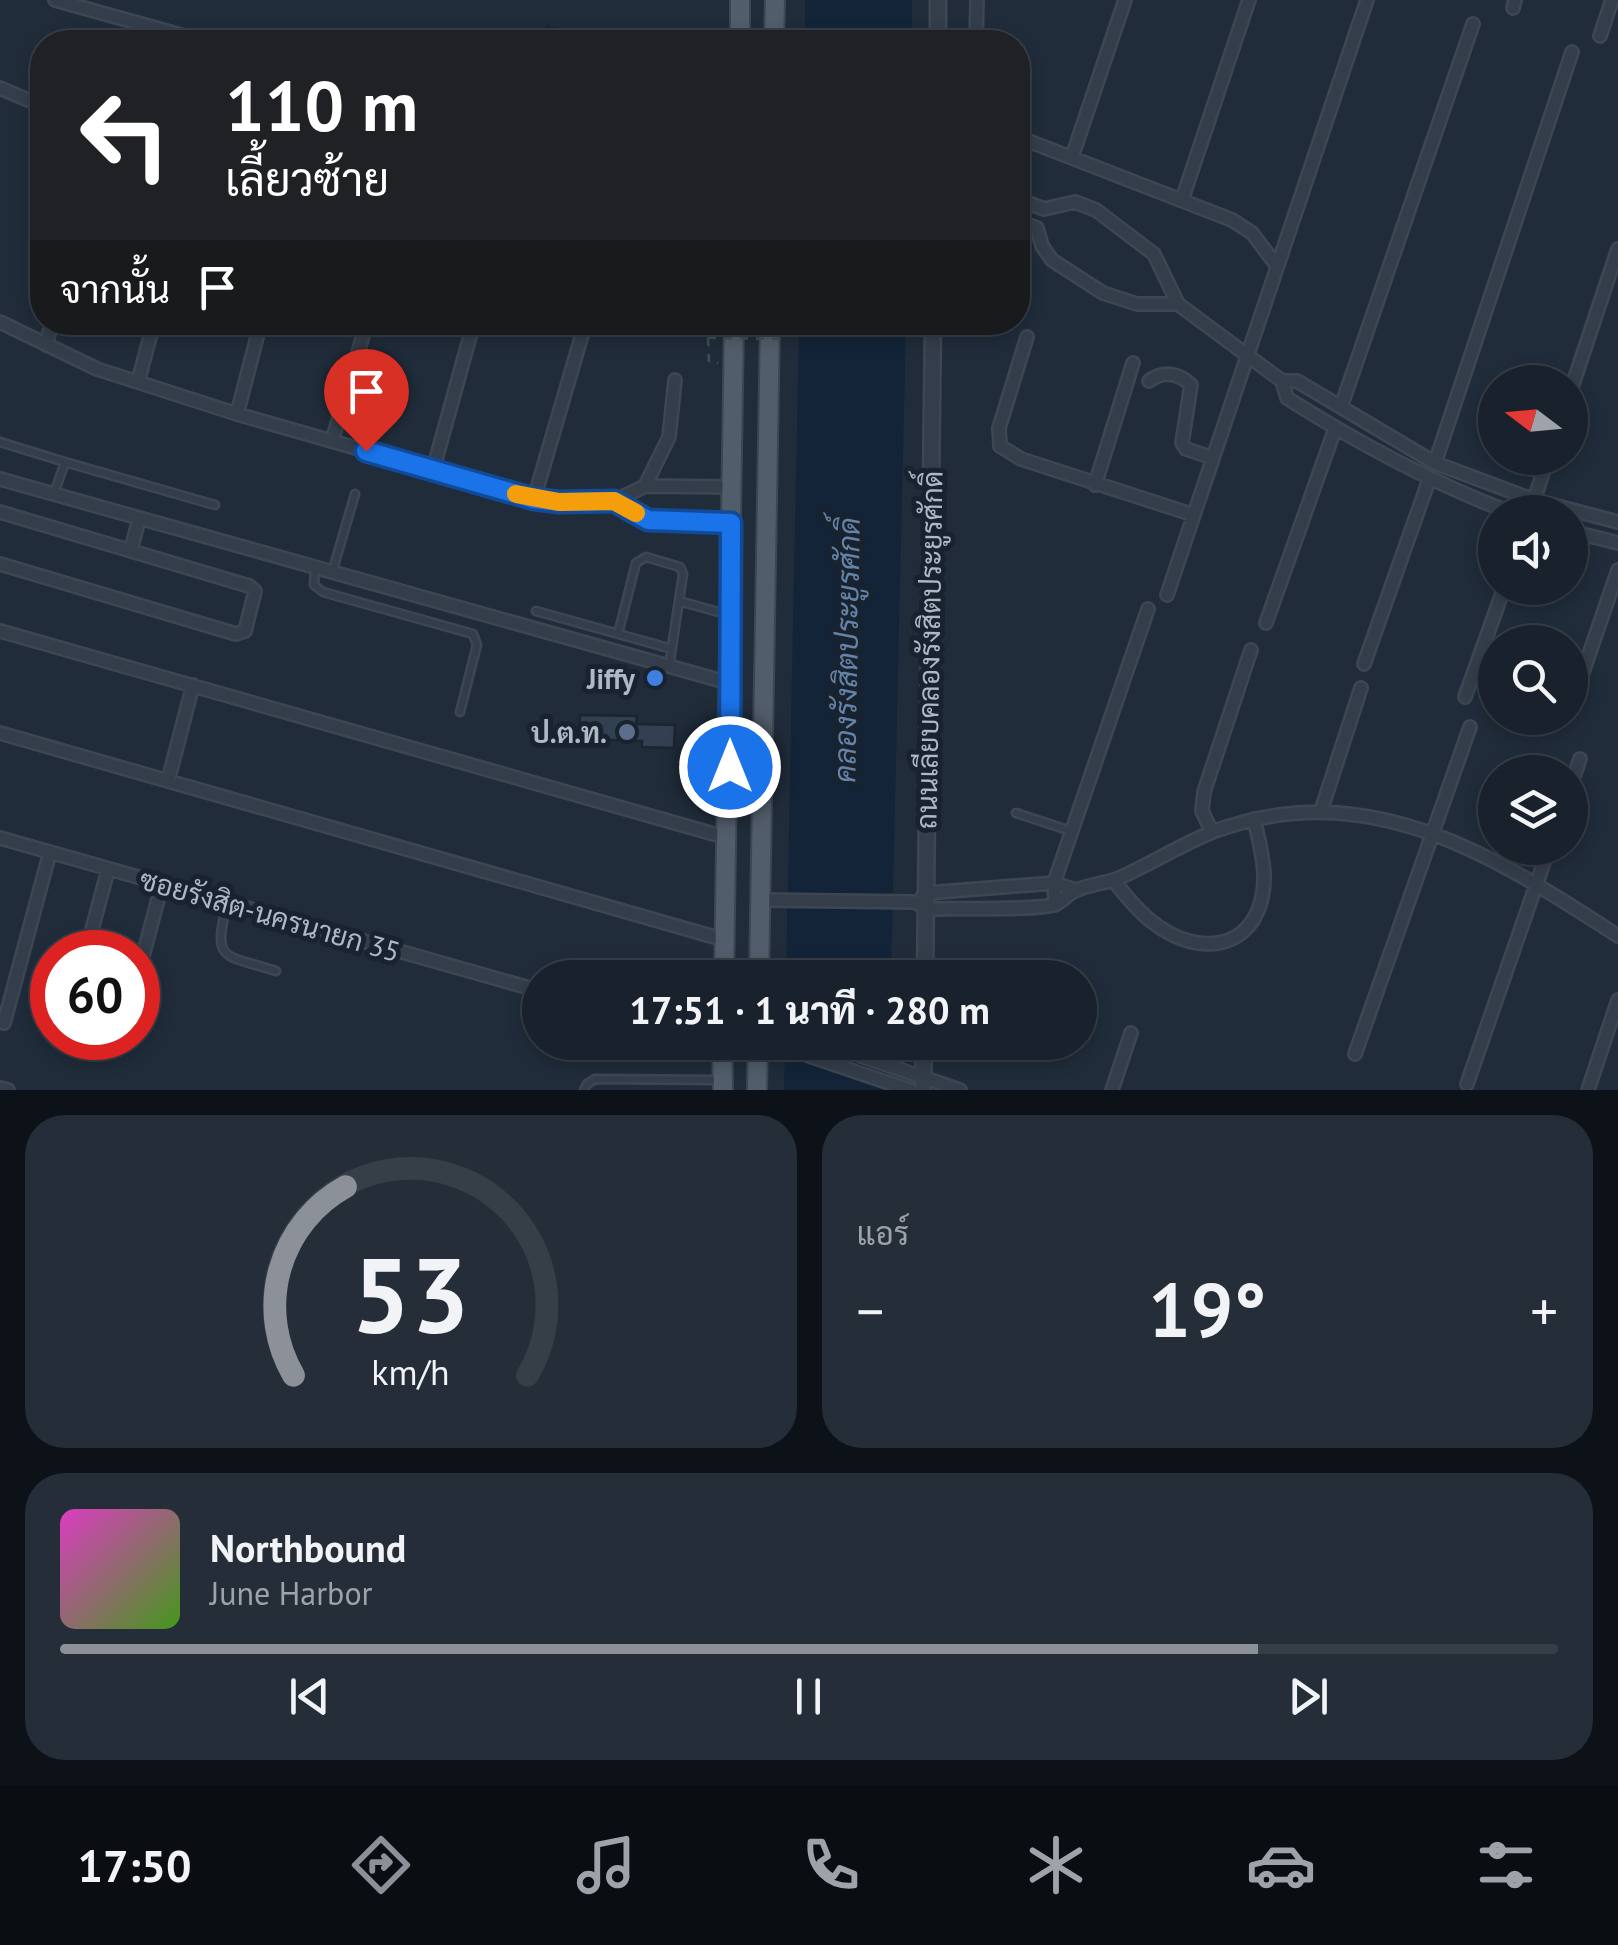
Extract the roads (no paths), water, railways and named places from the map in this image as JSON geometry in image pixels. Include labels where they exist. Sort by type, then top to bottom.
[{"type":"main road","points":[[740,0],[740,30]]},
{"type":"main road","points":[[774,30],[775,0]]},
{"type":"main road","points":[[725,960],[734,335]]},
{"type":"main road","points":[[758,960],[770,335]]},
{"type":"main road","points":[[722,1060],[723,1085]]},
{"type":"main road","points":[[757,1090],[758,1060]]},
{"type":"street","points":[[55,0],[163,30]]},
{"type":"street","points":[[938,0],[938,30]]},
{"type":"street","points":[[976,30],[977,0]]},
{"type":"street","points":[[1072,157],[1125,0]]},
{"type":"street","points":[[1182,200],[1249,0]]},
{"type":"street","points":[[1167,595],[1367,0]]},
{"type":"street","points":[[1600,36],[1612,0]]},
{"type":"street","points":[[1341,407],[1473,24]]},
{"type":"street","points":[[1435,463],[1572,52]]},
{"type":"street","points":[[0,88],[30,101]]},
{"type":"street","points":[[1030,141],[1232,220],[1252,233],[1277,266]]},
{"type":"street","points":[[1030,204],[1044,209],[1076,202],[1096,210],[1154,254],[1178,304],[1282,382],[1287,398],[1429,480],[1478,500]]},
{"type":"street","points":[[1044,209],[1037,228],[1042,246],[1052,260],[1103,293],[1137,304],[1178,304]]},
{"type":"street","points":[[1030,225],[1037,228]]},
{"type":"street","points":[[1579,365],[1618,249]]},
{"type":"street","points":[[0,322],[96,369],[534,499],[614,501],[644,486],[732,487]]},
{"type":"street","points":[[46,345],[49,335]]},
{"type":"street","points":[[138,382],[151,335]]},
{"type":"street","points":[[238,414],[259,335]]},
{"type":"street","points":[[332,441],[363,335]]},
{"type":"street","points":[[434,470],[470,335]]},
{"type":"street","points":[[534,499],[582,335]]},
{"type":"street","name":"ถนนเลียบคลองรังสิตประยูรศักดิ์","points":[[925,960],[933,335]]},
{"type":"street","points":[[1027,337],[999,428],[1000,446],[1021,459],[1194,515]]},
{"type":"street","points":[[1095,485],[1133,363]]},
{"type":"street","points":[[1149,381],[1166,373],[1187,381],[1192,396],[1182,443],[1186,449],[1214,458]]},
{"type":"street","points":[[644,486],[669,437],[675,380]]},
{"type":"street","points":[[1282,382],[1297,382],[1435,463],[1521,495]]},
{"type":"street","points":[[1266,624],[1335,428]]},
{"type":"street","points":[[0,480],[729,683]]},
{"type":"street","points":[[1364,664],[1429,480]]},
{"type":"street","points":[[614,501],[648,520],[731,523]]},
{"type":"street","points":[[0,512],[248,586],[255,591],[255,598],[245,632],[236,634],[0,564]]},
{"type":"street","points":[[1588,514],[1618,522]]},
{"type":"street","points":[[131,550],[138,518]]},
{"type":"street","points":[[1588,536],[1618,543]]},
{"type":"street","points":[[1588,658],[1618,570]]},
{"type":"street","points":[[1465,697],[1498,605]]},
{"type":"street","points":[[1054,905],[1054,883],[1148,609]]},
{"type":"street","points":[[0,631],[728,838]]},
{"type":"street","points":[[1212,832],[1202,812],[1204,792],[1250,650]]},
{"type":"street","points":[[168,781],[193,685]]},
{"type":"street","points":[[1321,811],[1361,688]]},
{"type":"street","points":[[1355,1054],[1470,726]]},
{"type":"street","points":[[0,733],[726,940]]},
{"type":"street","points":[[759,900],[1054,905],[1076,890],[1114,881],[1212,832],[1254,819],[1321,811],[1364,814],[1435,832],[1536,883],[1618,936]]},
{"type":"street","points":[[1114,881],[1133,904],[1162,928],[1197,943],[1230,942],[1254,921],[1262,896],[1264,874],[1254,819]]},
{"type":"street","name":"ซอยรังสิต-นครนายก 35","points":[[0,838],[522,986]]},
{"type":"street","points":[[4,1022],[50,852]]},
{"type":"street","points":[[1466,1084],[1542,865]]},
{"type":"street","points":[[92,930],[108,870]]},
{"type":"street","points":[[923,901],[1054,883],[1076,890]]},
{"type":"street","points":[[150,930],[162,884]]},
{"type":"street","points":[[1588,1090],[1618,1000]]},
{"type":"street","points":[[1112,1090],[1131,1033]]},
{"type":"street","points":[[821,1060],[910,1090]]},
{"type":"street","points":[[871,1060],[923,1084],[960,1090]]},
{"type":"street","points":[[0,1088],[8,1090]]},
{"type":"lane","points":[[0,442],[215,505]]},
{"type":"lane","points":[[54,495],[65,462]]},
{"type":"lane","points":[[332,574],[355,494]]},
{"type":"lane","points":[[618,634],[640,559],[646,557],[680,568],[683,574],[669,667]]},
{"type":"lane","points":[[316,568],[314,585],[323,592],[473,634],[478,645],[460,712]]},
{"type":"lane","points":[[679,602],[730,615]]},
{"type":"lane","points":[[536,611],[672,648]]},
{"type":"lane","points":[[1016,813],[1072,832]]},
{"type":"lane","points":[[228,902],[218,938],[221,950],[228,956],[276,970]]},
{"type":"lane","points":[[584,1090],[586,1084],[596,1079],[723,1085]]},
{"type":"water","points":[[805,0],[912,0],[912,30],[805,30]]},
{"type":"water","name":"คลองรังสิตประยูรศักดิ์","points":[[799,335],[906,335],[891,960],[786,960]]},
{"type":"water","points":[[785,1060],[890,1060],[889,1090],[784,1090]]},
{"type":"place","name":"Jiffy","points":[[655,678]]},
{"type":"place","name":"ป.ต.ท.","points":[[627,732]]}]
